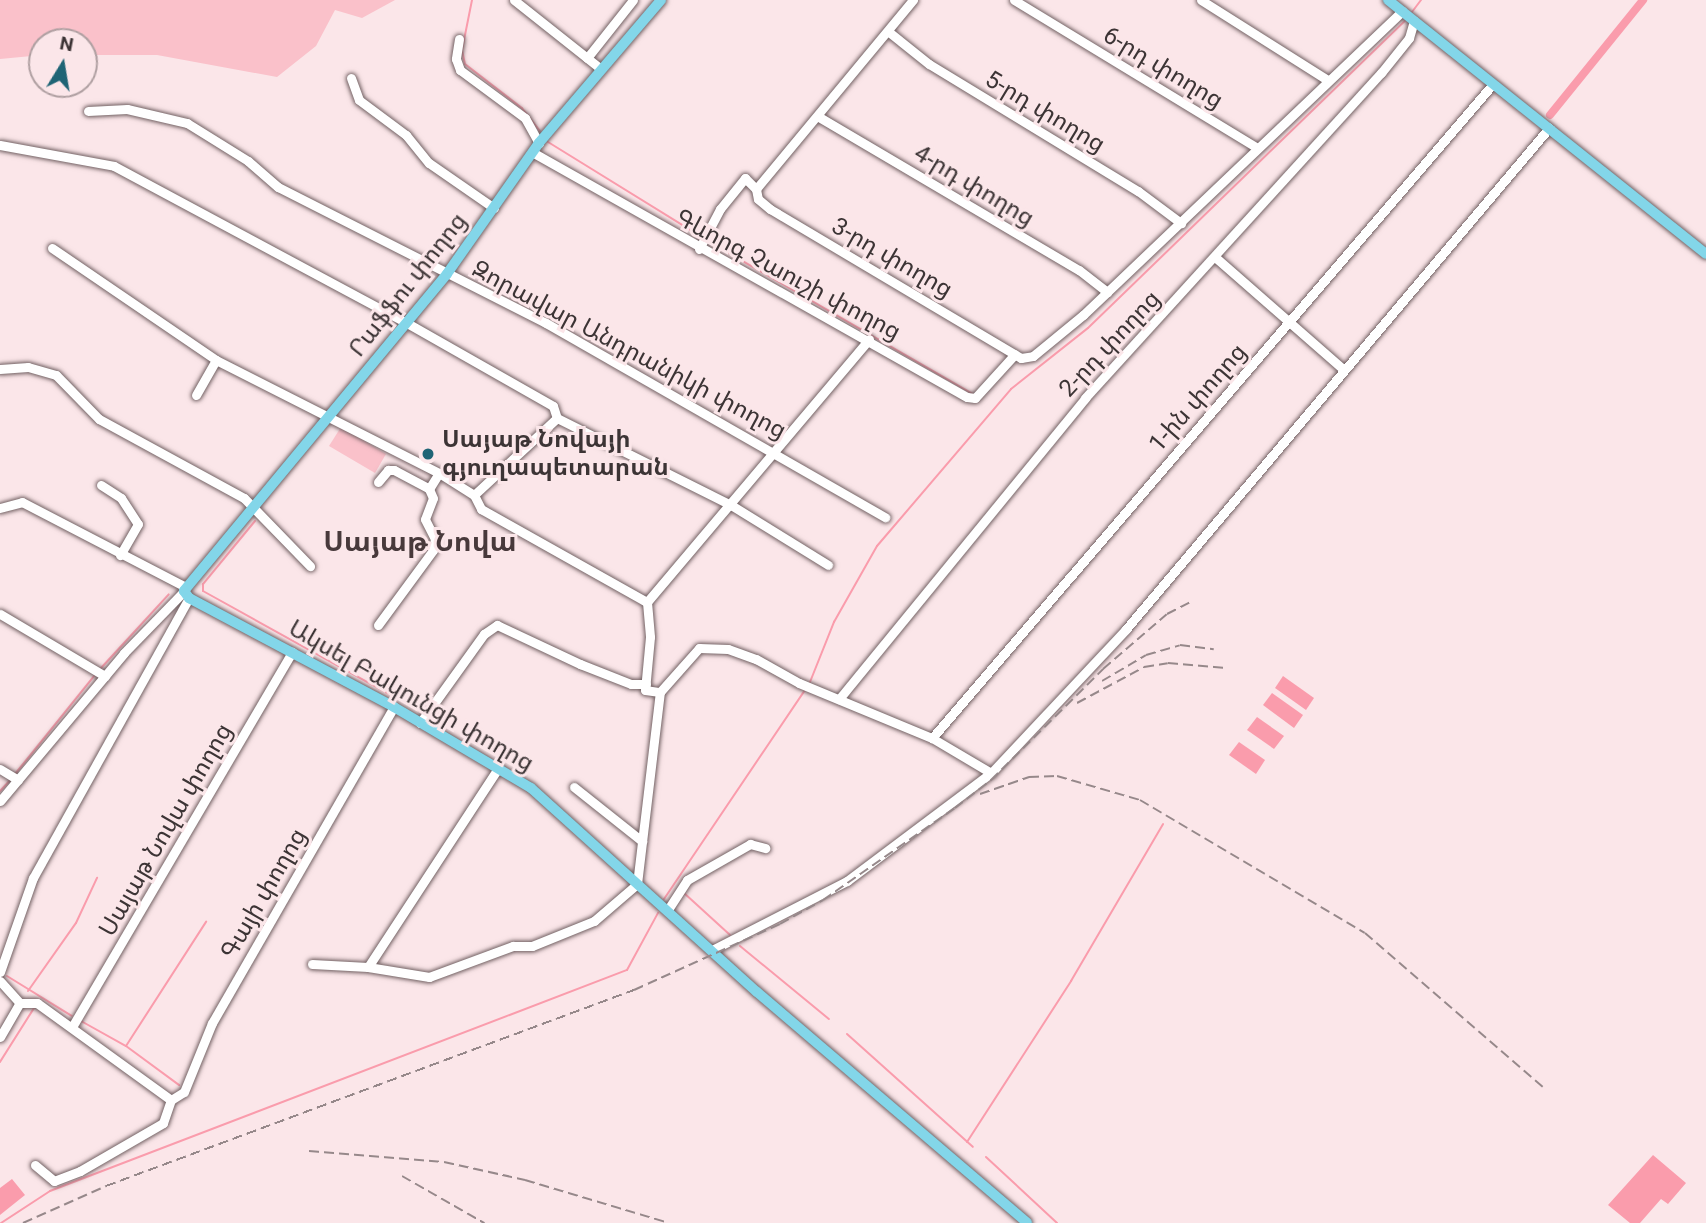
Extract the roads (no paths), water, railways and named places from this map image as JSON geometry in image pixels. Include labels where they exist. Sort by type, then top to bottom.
[{"type":"main road","name":"Րաֆֆու փողոց","points":[[186,592],[251,507],[447,274],[536,148],[661,0]]},
{"type":"main road","points":[[1388,0],[1706,254]]},
{"type":"main road","name":"Ակսել Բակունցի փողոց","points":[[186,592],[394,707],[531,788],[667,911],[1027,1223]]},
{"type":"street","points":[[587,58],[633,0]]},
{"type":"street","points":[[699,249],[720,209],[745,178],[757,190],[890,32],[913,0]]},
{"type":"street","name":"6-րդ փողոց","points":[[1014,0],[1256,147]]},
{"type":"street","points":[[1201,0],[1326,79]]},
{"type":"street","points":[[517,1],[601,69]]},
{"type":"street","points":[[1015,354],[1021,358],[1042,352],[1181,223],[1326,79],[1402,11]]},
{"type":"street","name":"2-րդ փողոց","points":[[839,699],[1086,398],[1381,73],[1409,37],[1414,21]]},
{"type":"street","name":"5-րդ փողոց","points":[[890,32],[929,64],[1138,191],[1181,223]]},
{"type":"street","points":[[459,39],[456,59],[460,70],[525,118],[536,148]]},
{"type":"street","points":[[351,78],[359,100],[406,135],[429,163],[494,208]]},
{"type":"street","name":"1-ին փողոց","points":[[932,738],[1493,84]]},
{"type":"street","name":"Զորավար Անդրանիկի փողոց","points":[[88,111],[127,109],[187,123],[248,161],[278,187],[335,212],[777,451],[886,517]]},
{"type":"street","name":"4-րդ փողոց","points":[[819,117],[1079,270],[1107,292]]},
{"type":"street","points":[[712,950],[847,881],[991,773],[1126,629],[1547,127]]},
{"type":"street","points":[[0,145],[114,166],[407,323],[553,406],[557,418],[731,505],[828,565]]},
{"type":"street","name":"Գևորգ Չաուշի փողոց","points":[[536,148],[699,249],[975,398],[1015,354]]},
{"type":"street","name":"3-րդ փողոց","points":[[757,190],[758,199],[770,209],[1015,354]]},
{"type":"street","points":[[52,248],[216,360],[439,473],[474,495],[481,509],[647,602]]},
{"type":"street","points":[[1215,257],[1344,370]]},
{"type":"street","points":[[660,692],[645,690],[650,637],[647,602],[869,340]]},
{"type":"street","points":[[196,396],[216,360]]},
{"type":"street","points":[[0,369],[28,367],[56,375],[99,419],[225,486],[251,507],[310,566]]},
{"type":"street","points":[[474,495],[557,418]]},
{"type":"street","points":[[378,482],[388,470],[394,470],[429,489],[433,498],[425,519],[435,539],[433,550],[378,625]]},
{"type":"street","points":[[429,489],[439,473]]},
{"type":"street","points":[[101,485],[121,498],[138,524],[120,555]]},
{"type":"street","points":[[0,508],[22,502],[186,592],[33,878],[0,972]]},
{"type":"street","name":"Րաֆֆու փողոց","points":[[0,801],[14,778],[105,676],[186,592]]},
{"type":"street","points":[[0,614],[96,668],[105,676]]},
{"type":"street","points":[[420,723],[484,634],[497,625],[580,664],[631,684],[646,684]]},
{"type":"street","points":[[312,964],[368,967],[429,977],[513,946],[532,946],[594,922],[637,884],[660,692],[691,653],[709,646],[756,659],[811,689],[932,738],[991,773]]},
{"type":"street","name":"Սայաթ Նովա փողոց","points":[[72,1027],[292,652]]},
{"type":"street","name":"Գայի փողոց","points":[[35,1165],[54,1181],[80,1171],[163,1123],[171,1100],[184,1092],[212,1023],[394,707]]},
{"type":"street","points":[[368,967],[499,767]]},
{"type":"street","points":[[0,769],[14,778]]},
{"type":"street","points":[[574,786],[642,841]]},
{"type":"street","points":[[667,911],[687,880],[750,844],[765,848]]},
{"type":"street","points":[[0,981],[20,1003],[37,1003],[171,1100]]},
{"type":"street","points":[[0,1037],[20,1003]]},
{"type":"waterway","points":[[472,0],[462,50],[465,64],[522,108],[540,131]]},
{"type":"waterway","points":[[1412,12],[1421,0]]},
{"type":"waterway","points":[[1550,115],[1643,0]]},
{"type":"waterway","points":[[810,682],[834,622],[877,546],[1011,389],[1088,328],[1405,21]]},
{"type":"waterway","points":[[548,142],[702,237]]},
{"type":"waterway","points":[[708,241],[973,394]]},
{"type":"waterway","points":[[255,521],[203,584],[203,591],[421,712]]},
{"type":"waterway","points":[[101,668],[169,594]]},
{"type":"waterway","points":[[15,774],[95,675]]},
{"type":"waterway","points":[[664,899],[805,690]]},
{"type":"waterway","points":[[0,791],[11,779]]},
{"type":"waterway","points":[[967,1142],[1071,981],[1163,824]]},
{"type":"waterway","points":[[28,991],[76,923],[97,878]]},
{"type":"waterway","points":[[684,893],[730,935]]},
{"type":"waterway","points":[[1,1223],[50,1191],[627,970],[658,913]]},
{"type":"waterway","points":[[126,1046],[206,922]]},
{"type":"waterway","points":[[740,946],[829,1019]]},
{"type":"waterway","points":[[7,976],[72,1016]]},
{"type":"waterway","points":[[0,1062],[34,1008]]},
{"type":"waterway","points":[[81,1021],[126,1046],[179,1085]]},
{"type":"waterway","points":[[847,1034],[973,1147]]},
{"type":"waterway","points":[[986,1157],[1057,1223]]},
{"type":"railway","points":[[23,1223],[106,1186],[634,990],[780,924],[823,900],[991,780],[1103,669],[1167,614],[1189,603]]},
{"type":"railway","points":[[1102,681],[1146,655],[1180,645],[1214,649]]},
{"type":"railway","points":[[1077,703],[1144,667],[1168,663],[1226,668]]},
{"type":"railway","points":[[980,794],[1029,777],[1057,776],[1140,800],[1365,933],[1545,1089]]},
{"type":"railway","points":[[309,1151],[444,1162],[525,1180],[669,1223]]},
{"type":"railway","points":[[402,1176],[484,1223]]},
{"type":"place","name":"Սայաթ Նովայի գյուղապետարան","points":[[428,454]]},
{"type":"district","name":"Սայաթ Նովա","points":[[420,542]]}]
